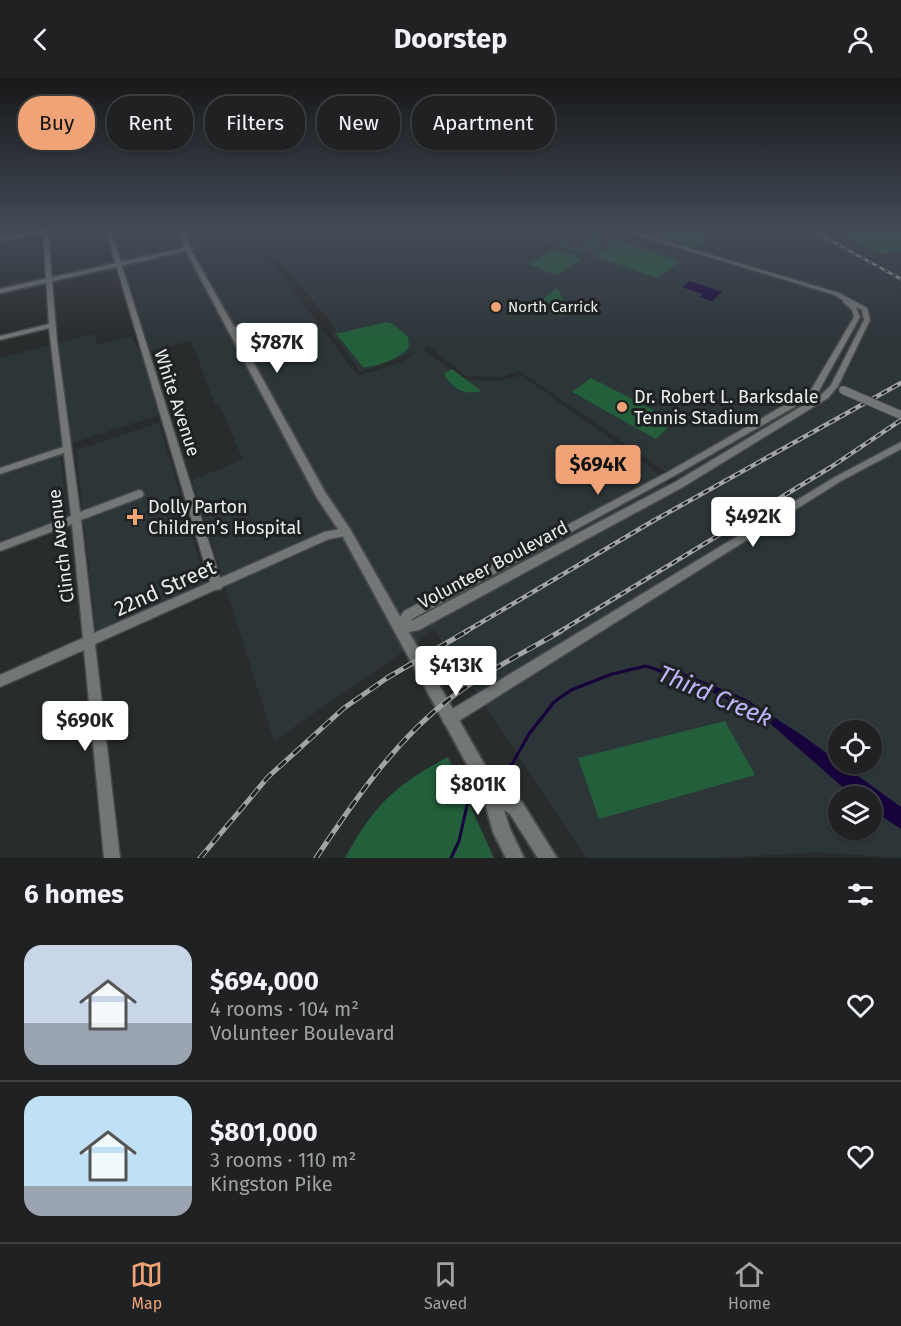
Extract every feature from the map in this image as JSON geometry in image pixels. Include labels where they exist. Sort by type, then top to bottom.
[{"type":"main road","points":[[0,291],[110,267]]},
{"type":"main road","points":[[201,267],[237,328],[336,521],[346,532],[489,789],[502,832],[515,858]]},
{"type":"main road","points":[[489,789],[516,808],[548,858]]},
{"type":"street","name":"Clinch Avenue","points":[[47,267],[112,858]]},
{"type":"street","name":"White Avenue","points":[[117,267],[218,586]]},
{"type":"street","name":"Volunteer Boulevard","points":[[399,628],[408,615],[669,475],[814,392],[822,382],[857,317],[857,312],[852,306],[834,297],[741,267]]},
{"type":"street","name":"Volunteer Boulevard","points":[[399,628],[414,626],[680,484],[838,388],[867,320],[865,309],[837,294],[748,267]]},
{"type":"street","points":[[3,337],[52,326]]},
{"type":"street","points":[[822,382],[901,415]]},
{"type":"street","points":[[449,719],[838,479],[901,445]]},
{"type":"street","points":[[0,471],[67,449]]},
{"type":"street","points":[[0,547],[139,494]]},
{"type":"street","name":"22nd Street","points":[[0,681],[90,643],[328,535],[346,532]]},
{"type":"shaded area","points":[[122,267],[275,267],[358,376],[402,362],[415,352],[361,372],[331,333],[336,329],[285,267],[901,267],[901,858],[817,852],[721,858],[587,858],[434,630],[274,741],[192,480],[243,460],[219,403],[215,404],[191,341],[149,351]],"holes":[[[428,346],[466,376],[501,377],[520,371],[684,484],[675,490],[651,468],[521,375],[501,381],[464,380],[423,349]]]},
{"type":"shaded area","points":[[690,281],[722,292],[712,301],[700,297],[702,294],[682,287]]},
{"type":"shaded area","points":[[94,334],[97,345],[131,336],[144,359],[162,414],[59,447],[67,516],[0,541],[0,358]]},
{"type":"shaded area","name":"Dolly Parton Children’s Hospital","points":[[159,423],[206,584],[96,632],[76,450]]},
{"type":"shaded area","name":"Third Creek","points":[[662,664],[746,699],[828,754],[828,774],[855,774],[872,786],[842,786],[765,719],[706,689],[677,679]]},
{"type":"shaded area","name":"Third Creek","points":[[882,793],[901,807],[901,829],[882,817]]},
{"type":"green space","points":[[537,267],[568,267],[556,275]]},
{"type":"green space","points":[[627,267],[671,267],[657,278]]},
{"type":"green space","points":[[557,288],[564,302],[561,306],[566,308],[580,302],[578,308],[560,316],[544,311],[551,306],[543,299]]},
{"type":"green space","points":[[386,322],[393,324],[408,337],[409,346],[395,358],[375,366],[363,367],[336,334]]},
{"type":"green space","points":[[452,369],[481,391],[464,392],[451,384],[444,374]]},
{"type":"green space","name":"Dr. Robert L. Barksdale Tennis Stadium","points":[[591,378],[675,421],[656,439],[572,392]]},
{"type":"green space","points":[[725,721],[755,775],[599,819],[578,758]]},
{"type":"green space","points":[[448,757],[494,858],[345,858],[366,824],[388,798],[413,777]]},
{"type":"waterway","name":"Third Creek","points":[[492,781],[512,764],[529,734],[554,702],[571,690],[612,674],[646,666],[675,676]]},
{"type":"waterway","name":"Third Creek","points":[[451,858],[459,841],[468,801],[483,788]]},
{"type":"railway","points":[[880,267],[901,279]]},
{"type":"railway","points":[[465,632],[653,521],[901,383]]},
{"type":"railway","points":[[559,632],[831,467],[901,420]]},
{"type":"railway","points":[[200,858],[268,777],[344,708],[387,678],[467,631]]},
{"type":"railway","points":[[316,858],[377,772],[412,732],[452,697],[478,679],[561,631]]},
{"type":"place","name":"North Carrick","points":[[496,307]]},
{"type":"place","name":"Dr. Robert L. Barksdale Tennis Stadium","points":[[622,407]]},
{"type":"place","name":"Dolly Parton Children’s Hospital","points":[[135,517]]}]
